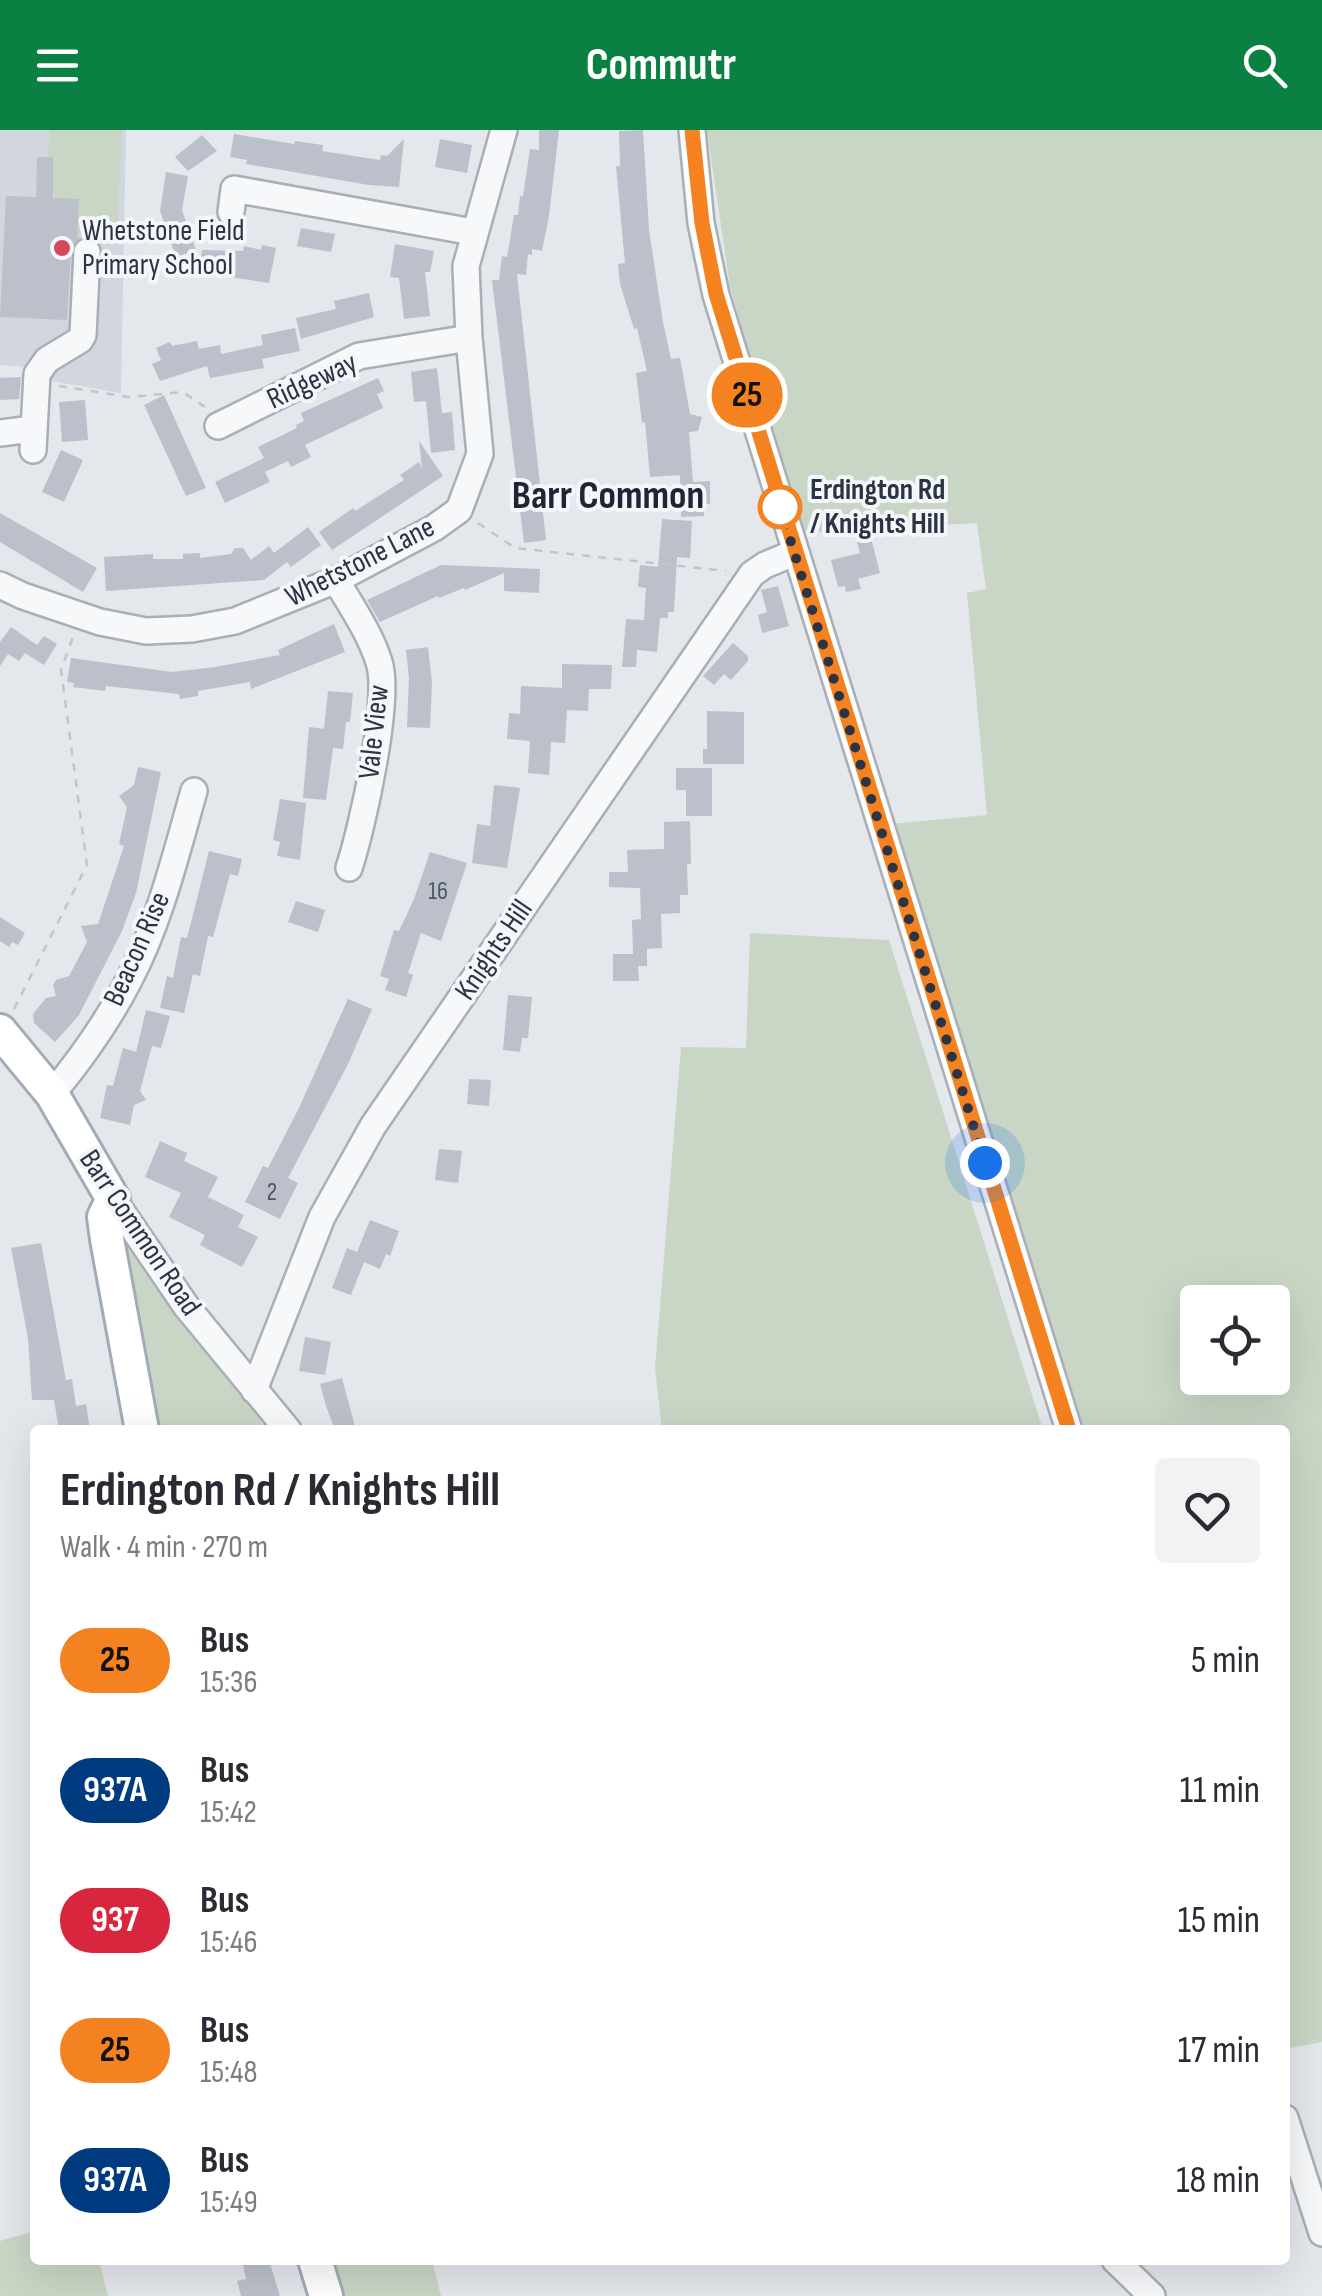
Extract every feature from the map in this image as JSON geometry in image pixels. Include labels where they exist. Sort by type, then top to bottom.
[{"type":"main road","name":"Barr Common Road","points":[[1,1032],[52,1094],[113,1198]]},
{"type":"main road","points":[[113,1198],[104,1217],[141,1425]]},
{"type":"main road","points":[[317,2265],[326,2296]]},
{"type":"street","name":"Whetstone Lane","points":[[0,585],[80,616],[146,632],[236,621],[336,580],[434,528],[459,510],[480,454],[468,338],[466,266],[504,130]]},
{"type":"street","points":[[692,130],[702,223],[716,294],[1067,1425]]},
{"type":"street","points":[[231,212],[234,190],[473,232]]},
{"type":"street","points":[[0,432],[33,440],[34,382],[48,360],[82,338],[87,252]]},
{"type":"street","name":"Ridgeway","points":[[215,425],[359,356],[468,338]]},
{"type":"street","name":"Knights Hill","points":[[254,1390],[322,1217],[373,1126],[752,574],[764,564],[794,553]]},
{"type":"street","name":"Vale View","points":[[336,580],[380,664],[384,689],[348,831],[348,868]]},
{"type":"street","name":"Beacon Rise","points":[[52,1094],[80,1060],[130,979],[165,890],[194,790]]},
{"type":"street","name":"Barr Common Road","points":[[113,1198],[186,1306],[284,1425]]},
{"type":"street","points":[[1290,2134],[1322,2234]]},
{"type":"street","points":[[1120,2265],[1152,2296]]},
{"type":"path","points":[[34,382],[129,397],[183,392],[215,425]]},
{"type":"path","points":[[459,510],[515,548],[752,574]]},
{"type":"path","points":[[1,1032],[87,866],[61,670],[80,616]]},
{"type":"shaded area","name":"Whetstone Field Primary School","points":[[0,130],[126,130],[121,393],[45,380],[29,367],[0,365]]},
{"type":"green space","points":[[50,130],[122,130],[117,233],[77,235],[54,198],[48,157]]},
{"type":"green space","points":[[707,130],[1322,130],[1322,2042],[1290,2048],[1290,1425],[1083,1425],[890,824],[987,815],[967,593],[986,589],[977,523],[802,533],[730,287]]},
{"type":"green space","points":[[750,933],[889,940],[1041,1425],[661,1425],[655,1368],[681,1047],[746,1048]]},
{"type":"green space","points":[[122,1247],[133,1247],[263,1425],[151,1425]]},
{"type":"green space","points":[[30,2232],[30,2265],[100,2265],[108,2296],[0,2296],[0,2241]]},
{"type":"green space","points":[[331,2265],[433,2265],[441,2296],[342,2296]]},
{"type":"building","points":[[539,130],[559,130],[549,216],[542,251],[532,249],[526,275],[517,274],[546,540],[524,543],[492,280],[499,280],[502,256],[507,257],[530,149],[539,150]]},
{"type":"building","points":[[643,130],[649,230],[663,322],[671,359],[680,358],[690,414],[702,417],[698,431],[689,432],[693,482],[710,481],[710,504],[704,504],[704,516],[681,517],[680,475],[650,477],[636,373],[647,371],[637,328],[634,329],[620,284],[618,264],[625,263],[616,166],[620,166],[619,131]]},
{"type":"building","points":[[234,134],[323,145],[322,151],[380,160],[381,155],[387,156],[404,139],[399,187],[246,164],[247,160],[230,157]]},
{"type":"building","points":[[202,135],[217,151],[188,171],[175,157]]},
{"type":"building","points":[[440,139],[472,145],[467,173],[435,167]]},
{"type":"building","points":[[37,157],[53,157],[53,198],[79,199],[80,237],[71,251],[67,320],[0,317],[6,196],[36,197]]},
{"type":"building","points":[[166,172],[188,176],[182,210],[196,250],[176,257],[160,211]]},
{"type":"building","points":[[301,228],[335,234],[331,252],[297,246]]},
{"type":"building","points":[[395,244],[434,251],[430,272],[425,272],[430,316],[404,319],[399,278],[390,277]]},
{"type":"building","points":[[262,245],[276,248],[269,283],[199,272],[202,250],[243,251],[244,246],[261,250]]},
{"type":"building","points":[[369,293],[374,317],[301,339],[296,318],[336,309],[334,301]]},
{"type":"building","points":[[295,328],[300,351],[262,359],[264,368],[210,378],[207,366],[160,381],[152,364],[161,360],[156,348],[170,342],[172,346],[197,341],[199,349],[220,345],[221,354],[263,345],[261,335]]},
{"type":"building","points":[[437,368],[442,413],[452,412],[455,450],[431,453],[426,401],[414,402],[411,372]]},
{"type":"building","points":[[21,377],[19,399],[0,400],[0,378]]},
{"type":"building","points":[[378,378],[384,391],[377,394],[383,408],[305,445],[311,457],[291,467],[288,461],[265,472],[270,482],[225,503],[215,482],[264,458],[258,447],[297,428],[304,421],[301,413]]},
{"type":"building","points":[[164,395],[206,488],[186,496],[144,405]]},
{"type":"building","points":[[85,400],[88,440],[62,442],[59,402]]},
{"type":"building","points":[[419,441],[443,476],[332,550],[319,532],[404,480],[400,475],[419,462],[422,469]]},
{"type":"building","points":[[61,450],[83,460],[64,502],[42,492]]},
{"type":"building","points":[[0,513],[97,568],[83,592],[0,542]]},
{"type":"building","points":[[662,519],[692,521],[690,558],[677,557],[674,612],[668,612],[668,618],[660,618],[657,652],[637,650],[636,667],[622,667],[626,619],[644,620],[646,588],[638,587],[640,565],[658,567]]},
{"type":"building","points":[[308,527],[321,545],[291,567],[287,562],[264,580],[106,591],[104,557],[153,554],[153,559],[183,559],[183,554],[200,553],[200,558],[231,554],[235,548],[243,548],[251,560],[269,546],[274,553]]},
{"type":"building","points":[[871,538],[880,573],[858,579],[861,589],[846,592],[845,586],[838,587],[831,560],[860,553],[857,542]]},
{"type":"building","points":[[441,565],[540,569],[539,593],[504,591],[504,573],[380,622],[367,600]]},
{"type":"building","points":[[778,586],[789,626],[762,633],[758,615],[767,612],[761,590]]},
{"type":"building","points":[[334,624],[345,652],[251,689],[250,682],[198,691],[198,696],[180,699],[179,694],[106,686],[105,691],[73,687],[74,683],[67,682],[71,658],[172,672],[215,667],[280,655],[278,650]]},
{"type":"building","points":[[11,627],[37,645],[44,636],[57,644],[44,665],[25,653],[19,661],[8,654],[0,666],[0,642]]},
{"type":"building","points":[[733,643],[748,656],[748,661],[731,680],[724,674],[714,685],[703,676]]},
{"type":"building","points":[[428,647],[432,683],[430,728],[407,727],[406,650]]},
{"type":"building","points":[[562,664],[612,665],[611,689],[589,689],[588,711],[567,710],[565,743],[551,742],[549,775],[528,773],[530,741],[507,739],[509,713],[520,714],[521,686],[562,688]]},
{"type":"building","points":[[328,691],[353,693],[350,722],[346,722],[343,749],[333,748],[326,800],[303,798],[309,727],[324,729]]},
{"type":"building","points":[[707,711],[744,712],[744,764],[703,764]]},
{"type":"building","points":[[138,767],[161,772],[136,893],[122,931],[79,1015],[55,1042],[34,1023],[33,1014],[46,998],[56,996],[56,980],[69,976],[87,942],[81,926],[98,924],[124,846],[119,844],[127,807],[119,796],[134,785]]},
{"type":"building","points":[[676,768],[712,768],[712,816],[686,816],[686,790],[676,790]]},
{"type":"building","points":[[494,785],[520,788],[507,868],[472,863],[477,824],[490,826]]},
{"type":"building","points":[[280,799],[306,803],[300,860],[277,856],[280,842],[273,840]]},
{"type":"building","points":[[690,821],[688,895],[680,895],[680,913],[661,914],[662,948],[647,949],[647,966],[638,966],[639,981],[613,981],[613,954],[633,954],[632,920],[641,919],[640,888],[609,887],[609,872],[628,872],[627,850],[664,849],[664,822]]},
{"type":"building","points":[[209,851],[242,859],[238,876],[230,874],[213,937],[208,936],[200,976],[193,974],[184,1013],[160,1008],[167,976],[173,978],[181,937],[187,938]]},
{"type":"building","points":[[430,852],[467,863],[441,941],[421,933],[408,973],[413,975],[406,997],[385,990],[389,979],[380,976],[394,930],[399,931],[414,899]]},
{"type":"building","points":[[296,901],[325,910],[318,932],[288,922]]},
{"type":"building","points":[[0,917],[25,933],[18,945],[12,942],[9,947],[0,941]]},
{"type":"building","points":[[508,995],[532,997],[528,1038],[522,1038],[520,1052],[503,1050]]},
{"type":"building","points":[[348,999],[372,1009],[288,1178],[298,1183],[280,1219],[245,1202],[263,1166],[268,1168],[299,1108]]},
{"type":"building","points":[[146,1010],[170,1016],[161,1048],[152,1046],[140,1091],[146,1100],[134,1105],[130,1125],[100,1118],[107,1085],[113,1086],[123,1048],[136,1052]]},
{"type":"building","points":[[469,1079],[491,1080],[489,1106],[467,1104]]},
{"type":"building","points":[[160,1141],[187,1153],[184,1161],[218,1177],[208,1197],[244,1215],[238,1227],[258,1237],[242,1267],[200,1245],[205,1235],[169,1217],[181,1193],[145,1177]]},
{"type":"building","points":[[439,1149],[462,1151],[458,1183],[435,1180]]},
{"type":"building","points":[[370,1220],[399,1231],[390,1256],[386,1254],[380,1269],[364,1262],[351,1295],[332,1288],[347,1248],[357,1252]]},
{"type":"building","points":[[41,1243],[66,1380],[72,1379],[76,1406],[86,1404],[89,1425],[58,1425],[54,1400],[32,1400],[28,1338],[11,1248]]},
{"type":"building","points":[[305,1337],[331,1342],[325,1375],[299,1371]]},
{"type":"building","points":[[342,1378],[355,1425],[333,1425],[320,1384]]},
{"type":"building","points":[[243,2265],[271,2265],[280,2296],[241,2296],[237,2281],[246,2279]]},
{"type":"bus line","name":"25","points":[[692,130],[702,223],[716,294],[1067,1425]]},
{"type":"place","name":"Whetstone Field Primary School","points":[[62,248]]},
{"type":"place","name":"Erdington Rd / Knights Hill","points":[[780,507]]},
{"type":"district","name":"Barr Common","points":[[608,496]]},
{"type":"route","points":[[780,507],[985,1163]]}]
